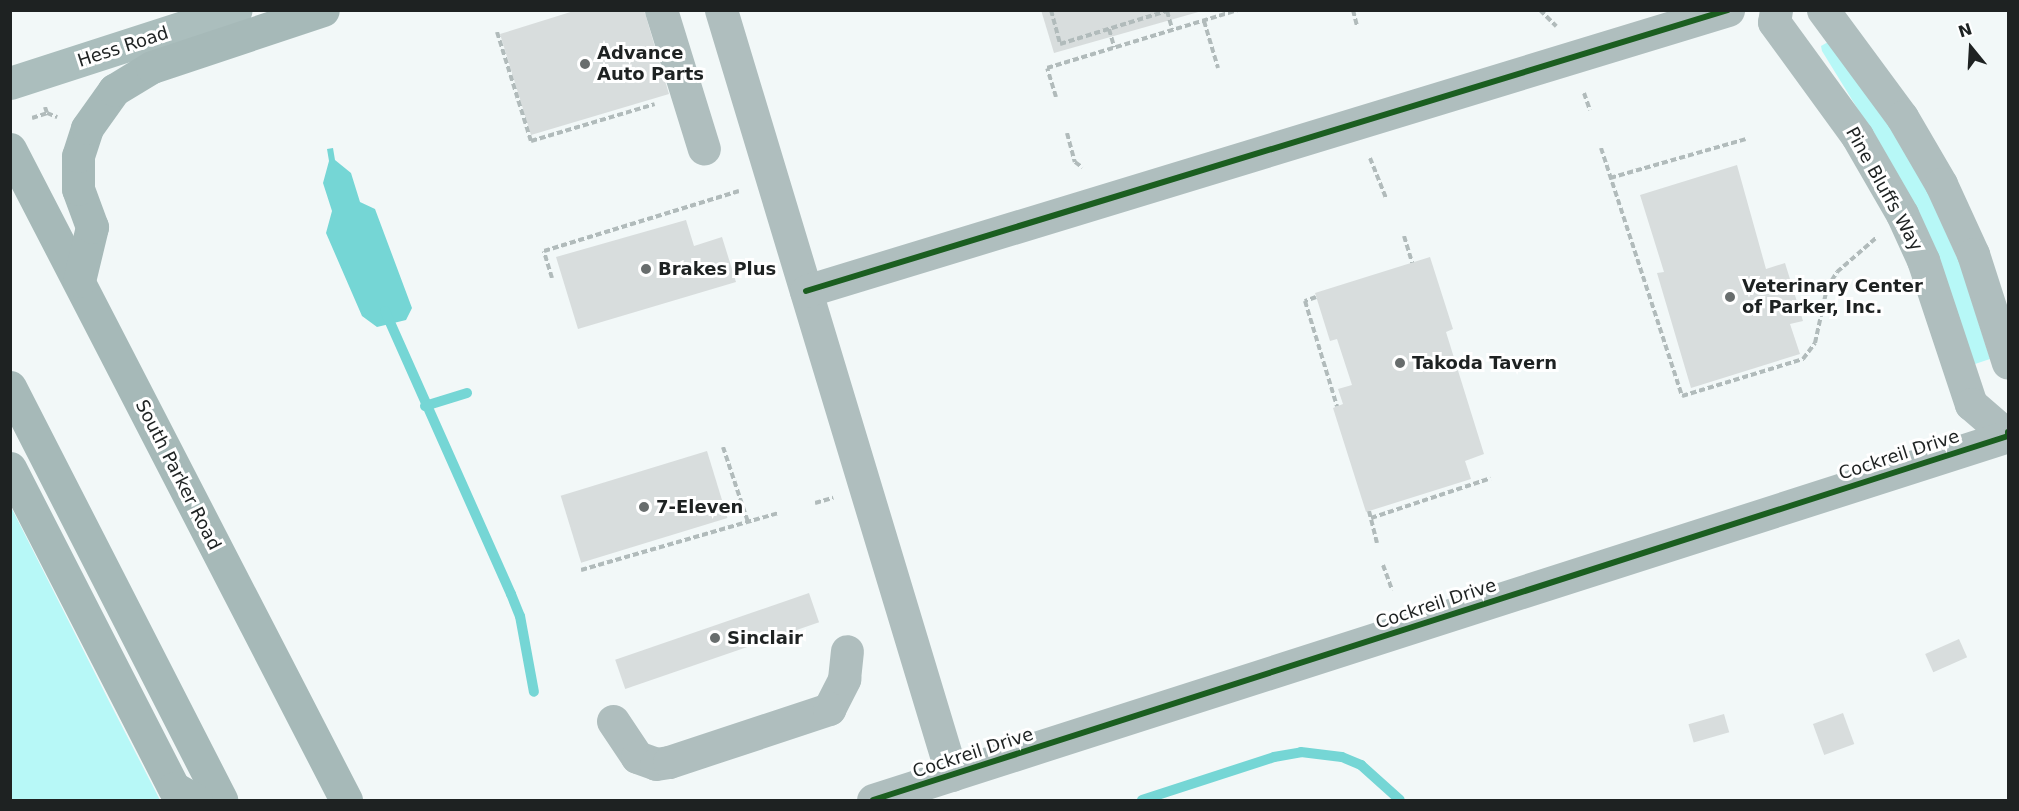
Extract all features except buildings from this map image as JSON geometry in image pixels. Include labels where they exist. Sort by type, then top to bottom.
[{"type":"highway","points":[[79,281],[92,227],[78,189],[78,156],[87,128],[114,90],[152,67],[323,10]]},
{"type":"highway","name":"South Parker Road","points":[[10,149],[346,801]]},
{"type":"highway","points":[[10,387],[221,801]]},
{"type":"highway","points":[[10,468],[174,788],[196,801]]},
{"type":"main road","name":"Hess Road","points":[[10,83],[236,10]]},
{"type":"street","points":[[661,10],[704,149]]},
{"type":"street","points":[[721,10],[952,775]]},
{"type":"street","points":[[806,291],[1728,10]]},
{"type":"street","name":"Pine Bluffs Way","points":[[1776,10],[1774,22],[1857,136],[1902,214],[1923,260],[1971,404],[2008,434]]},
{"type":"street","points":[[1823,10],[1902,117],[1936,175],[1973,254],[2008,363]]},
{"type":"street","name":"Cockreil Drive","points":[[873,801],[2008,434]]},
{"type":"street","points":[[613,721],[637,757],[656,764],[669,762],[829,709],[844,679],[847,651]]},
{"type":"path","points":[[1051,10],[1060,44],[1168,11],[1172,29]]},
{"type":"path","points":[[1213,10],[1215,17]]},
{"type":"path","points":[[1056,96],[1047,68],[1238,10]]},
{"type":"path","points":[[1353,10],[1357,26]]},
{"type":"path","points":[[1540,10],[1556,26]]},
{"type":"path","points":[[1204,21],[1218,68]]},
{"type":"path","points":[[1109,29],[1114,47]]},
{"type":"path","points":[[497,32],[531,141],[660,102]]},
{"type":"path","points":[[1584,93],[1590,110]]},
{"type":"path","points":[[41,98],[47,113]]},
{"type":"path","points":[[32,118],[47,113],[63,119]]},
{"type":"path","points":[[1066,133],[1075,162],[1082,167]]},
{"type":"path","points":[[1610,178],[1746,139]]},
{"type":"path","points":[[1601,148],[1682,396],[1803,359],[1815,343],[1827,288],[1837,272],[1881,235]]},
{"type":"path","points":[[1370,158],[1386,198]]},
{"type":"path","points":[[552,278],[544,251],[739,191]]},
{"type":"path","points":[[1404,236],[1412,263]]},
{"type":"path","points":[[1316,297],[1305,301],[1338,406]]},
{"type":"path","points":[[723,447],[748,522]]},
{"type":"path","points":[[1371,518],[1491,478]]},
{"type":"path","points":[[815,503],[832,498]]},
{"type":"path","points":[[1368,512],[1377,543]]},
{"type":"path","points":[[582,570],[779,513]]},
{"type":"path","points":[[1383,565],[1392,590]]},
{"type":"shaded area","points":[[1828,42],[1913,159],[1960,264],[1990,359],[1975,364],[1875,137],[1822,51],[1821,46]]},
{"type":"shaded area","points":[[333,148],[335,160],[351,173],[360,202],[375,209],[412,308],[406,320],[377,327],[362,316],[326,233],[332,211],[323,183],[329,161],[327,149]]},
{"type":"shaded area","points":[[11,507],[110,703],[160,800],[11,800]]},
{"type":"waterway","points":[[385,311],[520,616],[534,692]]},
{"type":"waterway","points":[[425,406],[467,393]]},
{"type":"waterway","points":[[1142,800],[1274,757],[1301,752],[1342,757],[1361,765],[1400,800]]},
{"type":"cycle path","points":[[806,291],[1728,10]]},
{"type":"cycle path","points":[[873,800],[2008,436],[2008,432]]},
{"type":"place","name":"Advance Auto Parts","points":[[585,64]]},
{"type":"place","name":"Brakes Plus","points":[[646,269]]},
{"type":"place","name":"Veterinary Center of Parker, Inc.","points":[[1730,297]]},
{"type":"place","name":"Takoda Tavern","points":[[1400,363]]},
{"type":"place","name":"7-Eleven","points":[[644,507]]},
{"type":"place","name":"Sinclair","points":[[715,638]]}]
